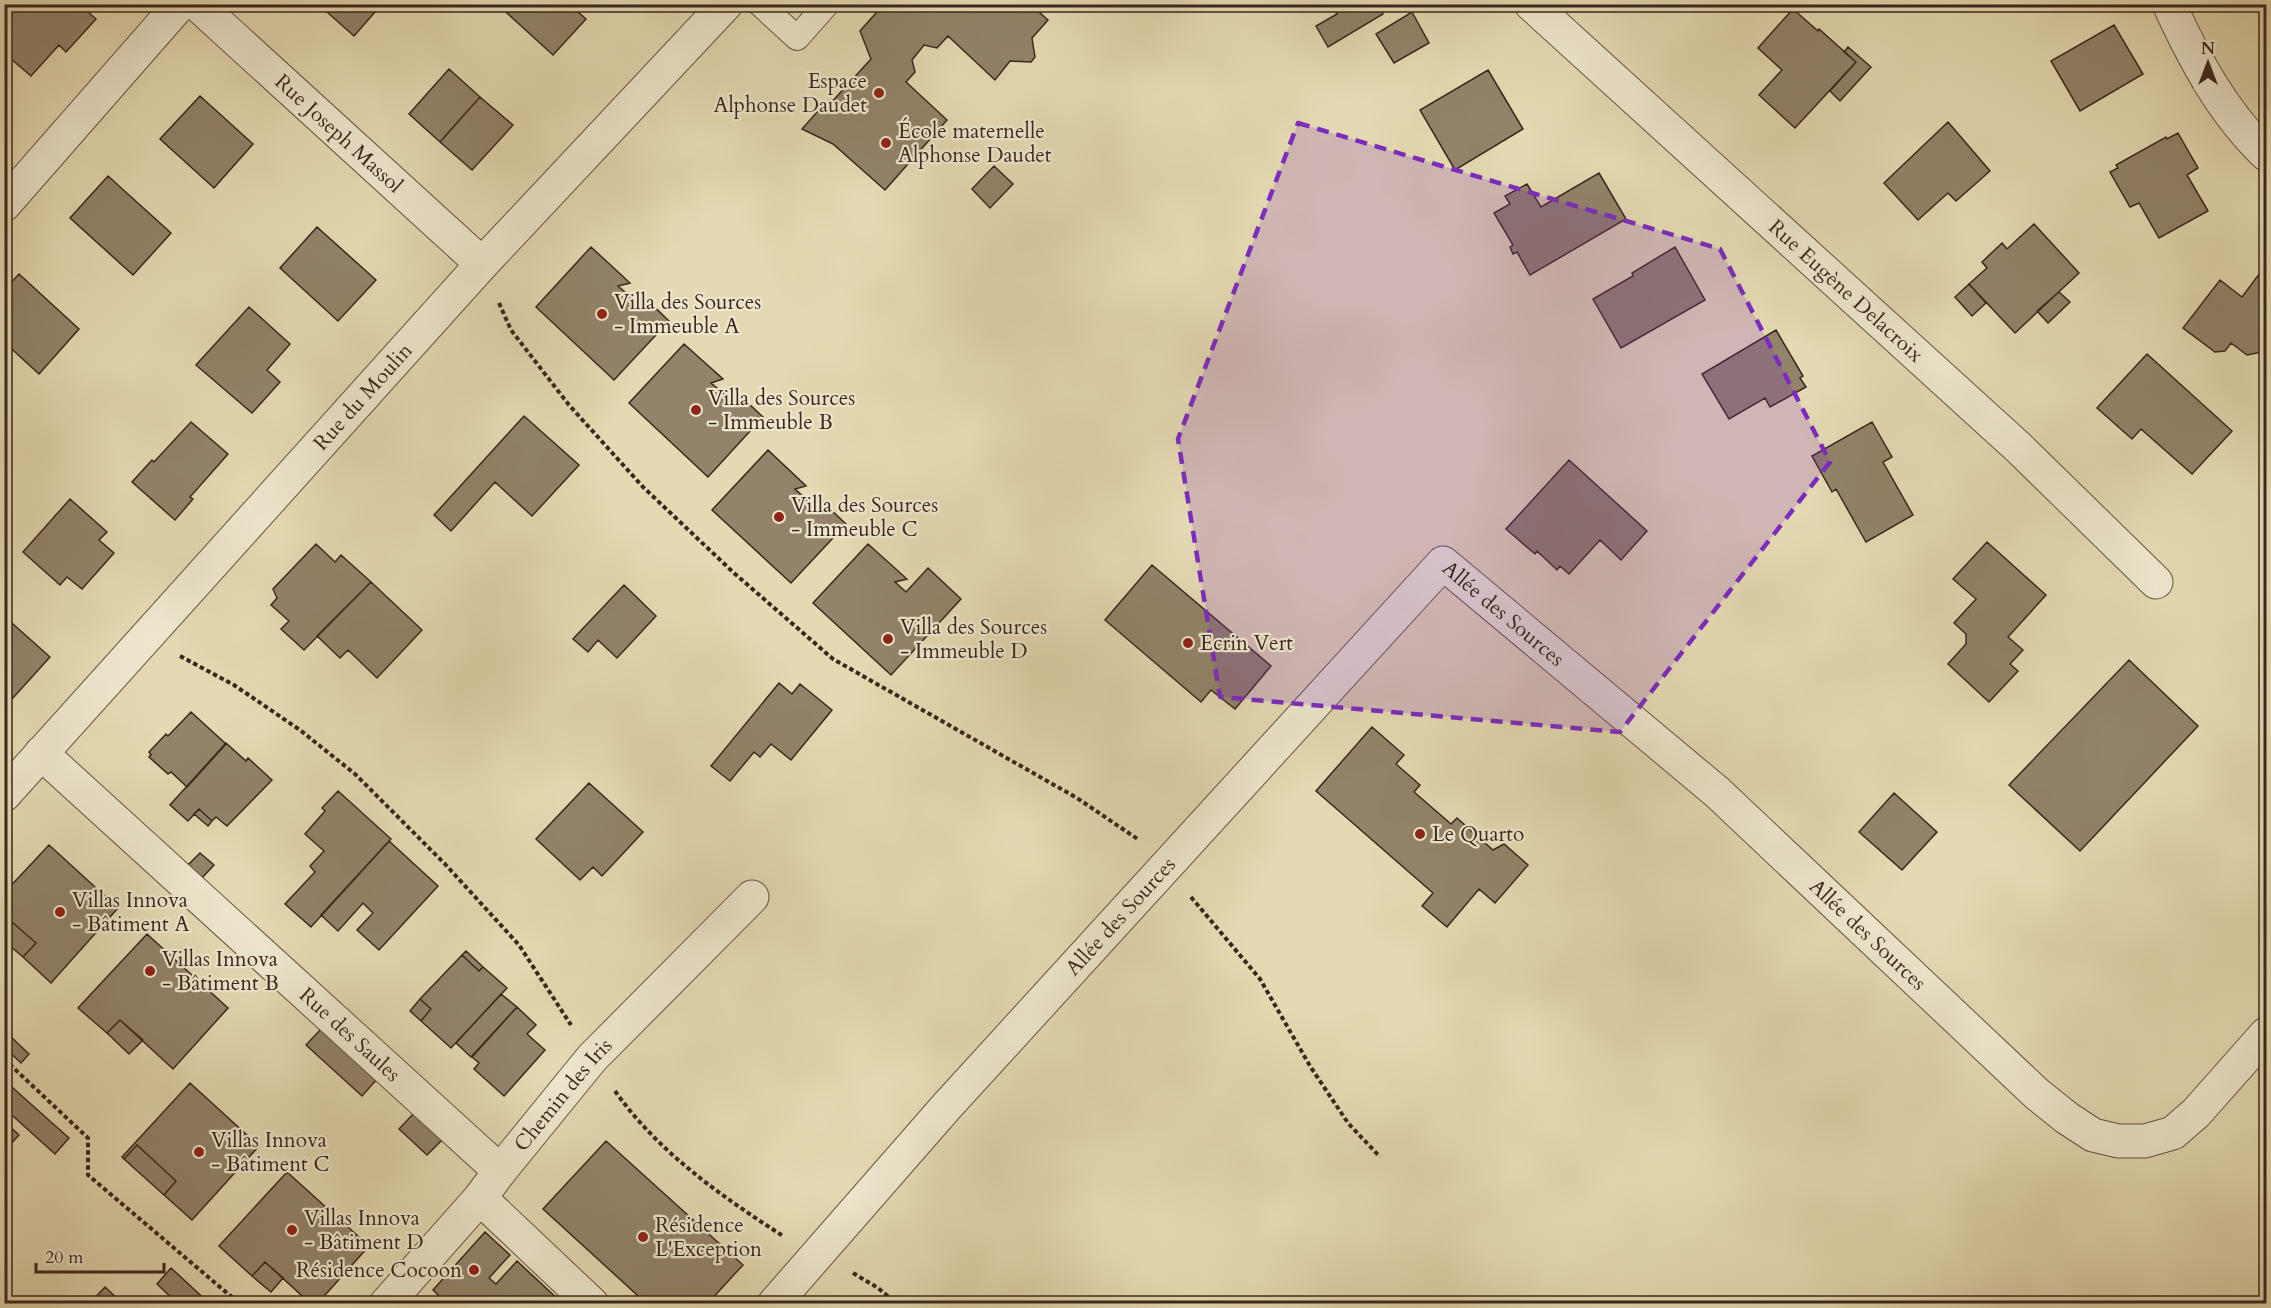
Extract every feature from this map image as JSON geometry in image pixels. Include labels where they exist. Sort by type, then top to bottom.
[{"type":"street","points":[[4,205],[180,4]]},
{"type":"street","name":"Rue Joseph Massol","points":[[197,4],[482,264]]},
{"type":"street","name":"Rue du Moulin","points":[[4,795],[482,264],[726,4]]},
{"type":"street","name":"Rue Eugène Delacroix","points":[[1531,4],[2019,448],[2156,582]]},
{"type":"street","points":[[2169,4],[2197,62],[2233,118],[2266,154]]},
{"type":"street","name":"Allée des Sources","points":[[774,1304],[947,1106],[1443,563],[1716,792],[2037,1094],[2093,1135],[2118,1141],[2145,1141],[2173,1133],[2196,1113],[2266,1034]]},
{"type":"street","name":"Rue des Saules","points":[[41,753],[500,1171]]},
{"type":"street","name":"Chemin des Iris","points":[[386,1304],[480,1198],[592,1058],[752,897]]},
{"type":"street","points":[[480,1198],[592,1304]]},
{"type":"lane","points":[[760,4],[797,38],[827,4]]},
{"type":"path","points":[[482,264],[511,330],[569,405],[643,487],[734,573],[833,659],[1077,798],[1140,841],[1206,914],[1260,979],[1310,1066],[1348,1123],[1380,1157]]},
{"type":"path","points":[[147,638],[234,685],[300,730],[356,774],[445,864],[519,945],[632,1115],[682,1163],[729,1201],[795,1244],[818,1253],[878,1288],[897,1304]]},
{"type":"path","points":[[4,1059],[88,1138],[88,1175],[240,1304]]},
{"type":"highlighted area","points":[[1298,123],[1720,249],[1830,462],[1620,732],[1220,697],[1178,439]]},
{"type":"building","points":[[11,4],[85,4],[90,10],[88,12],[96,19],[66,52],[59,45],[31,76],[4,53],[4,11]]},
{"type":"building","points":[[318,4],[382,4],[354,36]]},
{"type":"building","points":[[497,4],[569,4],[586,19],[553,55]]},
{"type":"building","name":"Espace Alphonse Daudet","points":[[884,4],[1030,4],[1048,20],[1032,38],[1035,57],[1031,62],[1010,61],[995,80],[948,36],[937,48],[924,45],[912,60],[915,72],[906,82],[947,120],[885,190],[833,144],[802,129],[825,103],[828,106],[871,59],[860,31]]},
{"type":"building","points":[[1331,4],[1378,4],[1383,14],[1328,47],[1316,26],[1337,14]]},
{"type":"building","points":[[1793,9],[1856,62],[1795,128],[1759,95],[1782,70],[1758,48]]},
{"type":"building","points":[[1412,12],[1429,43],[1394,63],[1376,34]]},
{"type":"building","points":[[2114,25],[2143,74],[2080,111],[2051,61]]},
{"type":"building","points":[[1848,47],[1871,67],[1840,101],[1830,91],[1856,62],[1844,52]]},
{"type":"building","points":[[449,69],[480,97],[440,142],[409,114]]},
{"type":"building","points":[[1488,70],[1523,129],[1455,170],[1420,110]]},
{"type":"building","points":[[200,96],[253,144],[214,188],[160,139]]},
{"type":"building","points":[[480,97],[513,125],[472,170],[440,142]]},
{"type":"building","points":[[1948,122],[1990,171],[1956,201],[1948,193],[1918,220],[1884,183]]},
{"type":"building","points":[[2178,133],[2198,168],[2187,175],[2208,211],[2159,238],[2139,203],[2130,207],[2110,172],[2118,168],[2116,165],[2166,137],[2167,139]]},
{"type":"building","points":[[994,166],[1013,184],[990,208],[972,189]]},
{"type":"building","points":[[1599,173],[1626,219],[1530,275],[1517,252],[1513,254],[1510,247],[1513,245],[1494,213],[1510,204],[1505,196],[1527,184],[1541,207]]},
{"type":"building","points":[[108,176],[171,233],[133,275],[70,218]]},
{"type":"building","points":[[2034,224],[2079,273],[2015,333],[1969,284],[1987,268],[1982,262],[2002,243],[2007,249]]},
{"type":"building","points":[[317,227],[376,280],[338,321],[280,268]]},
{"type":"building","name":"Villa des Sources - Immeuble A","points":[[591,247],[630,283],[618,286],[638,303],[638,291],[669,321],[614,380],[536,307]]},
{"type":"building","points":[[1675,247],[1705,300],[1621,348],[1593,299],[1633,276],[1632,273]]},
{"type":"building","points":[[2266,265],[2266,356],[2262,352],[2247,355],[2231,343],[2225,351],[2215,352],[2183,328],[2220,280],[2242,297]]},
{"type":"building","points":[[19,274],[79,329],[39,374],[4,342],[4,290]]},
{"type":"building","points":[[1969,284],[1986,303],[1972,316],[1955,297]]},
{"type":"building","points":[[2059,292],[2070,302],[2048,323],[2037,311]]},
{"type":"building","points":[[249,307],[290,344],[267,370],[280,382],[252,413],[196,365]]},
{"type":"building","points":[[1776,330],[1803,376],[1800,378],[1806,387],[1770,407],[1765,398],[1729,419],[1702,374]]},
{"type":"building","name":"Villa des Sources - Immeuble B","points":[[684,344],[723,379],[711,383],[731,399],[731,387],[763,417],[708,477],[629,403]]},
{"type":"building","points":[[2147,354],[2232,431],[2192,474],[2141,429],[2132,439],[2097,408]]},
{"type":"building","points":[[524,416],[579,465],[532,516],[495,482],[451,531],[434,515]]},
{"type":"building","points":[[191,422],[228,454],[190,497],[193,499],[175,520],[132,482]]},
{"type":"building","points":[[1872,422],[1892,457],[1883,462],[1913,515],[1866,542],[1836,489],[1832,492],[1812,456]]},
{"type":"building","name":"Villa des Sources - Immeuble C","points":[[768,450],[806,486],[795,489],[814,506],[814,494],[846,524],[791,583],[712,510]]},
{"type":"building","points":[[1569,460],[1647,531],[1621,560],[1600,540],[1569,574],[1560,566],[1557,570],[1537,551],[1535,554],[1506,529]]},
{"type":"building","points":[[70,499],[107,532],[99,540],[114,553],[82,589],[67,577],[60,585],[23,552]]},
{"type":"building","points":[[1987,542],[2046,595],[2008,637],[2023,650],[2010,664],[2018,671],[1989,702],[1948,664],[1966,644],[1966,634],[1954,623],[1976,599],[1953,579]]},
{"type":"building","points":[[316,544],[335,562],[341,555],[371,582],[304,650],[281,629],[289,621],[271,605],[277,598],[273,589]]},
{"type":"building","name":"Villa des Sources - Immeuble D","points":[[868,544],[907,579],[895,582],[906,592],[928,568],[961,599],[891,675],[813,603]]},
{"type":"building","name":"Ecrin Vert","points":[[1152,565],[1271,666],[1235,709],[1211,690],[1201,702],[1105,620]]},
{"type":"building","points":[[371,582],[422,630],[377,678],[348,650],[340,658],[317,636]]},
{"type":"building","points":[[624,585],[656,616],[617,658],[598,640],[588,652],[573,639]]},
{"type":"building","points":[[4,616],[50,657],[12,699],[4,692]]},
{"type":"building","points":[[2129,660],[2198,726],[2080,851],[2009,785]]},
{"type":"building","points":[[779,683],[792,694],[800,684],[832,710],[791,760],[771,744],[760,757],[754,752],[730,781],[711,766]]},
{"type":"building","points":[[191,712],[226,744],[187,787],[171,772],[168,774],[149,757],[151,755],[149,752]]},
{"type":"building","name":"Le Quarto","points":[[1372,727],[1404,755],[1396,764],[1420,785],[1414,792],[1451,824],[1457,818],[1493,850],[1504,844],[1528,865],[1495,903],[1479,889],[1447,927],[1422,906],[1433,893],[1316,791]]},
{"type":"building","points":[[226,743],[246,761],[248,758],[272,780],[227,826],[216,817],[212,821],[199,809],[188,821],[170,805]]},
{"type":"building","points":[[589,783],[643,832],[602,876],[593,867],[580,880],[536,839]]},
{"type":"building","points":[[338,791],[391,839],[311,927],[285,904],[315,872],[310,866],[324,851],[305,834],[325,811],[322,808]]},
{"type":"building","points":[[1894,793],[1937,832],[1902,870],[1859,832]]},
{"type":"building","points":[[199,809],[212,821],[208,826],[194,814]]},
{"type":"building","points":[[389,841],[438,886],[379,950],[357,930],[373,913],[363,903],[338,931],[321,915]]},
{"type":"building","name":"Villas Innova - Bâtiment A","points":[[49,845],[118,908],[51,983],[23,957],[36,943],[4,915],[4,893]]},
{"type":"building","points":[[200,853],[214,865],[201,879],[187,866]]},
{"type":"building","points":[[4,915],[36,943],[23,957],[4,941]]},
{"type":"building","name":"Villas Innova - Bâtiment B","points":[[147,934],[228,1008],[173,1069],[120,1020],[107,1033],[78,1008]]},
{"type":"building","points":[[466,951],[483,967],[479,971],[462,955]]},
{"type":"building","points":[[462,955],[479,971],[483,967],[507,988],[451,1048],[421,1021],[431,1009],[420,999]]},
{"type":"building","points":[[501,994],[517,1007],[471,1057],[456,1043]]},
{"type":"building","points":[[420,999],[431,1009],[421,1021],[410,1011]]},
{"type":"building","points":[[517,1007],[536,1025],[527,1034],[545,1050],[504,1096],[474,1069],[479,1063],[472,1057]]},
{"type":"building","points":[[120,1020],[143,1040],[129,1054],[107,1033]]},
{"type":"building","points":[[322,1028],[378,1078],[362,1096],[306,1045]]},
{"type":"building","points":[[9,1035],[29,1054],[21,1063],[4,1047],[4,1040]]},
{"type":"building","points":[[4,1080],[69,1138],[55,1154],[4,1108]]},
{"type":"building","name":"Villas Innova - Bâtiment C","points":[[190,1083],[259,1146],[192,1220],[164,1195],[176,1181],[137,1145],[124,1159],[122,1157]]},
{"type":"building","points":[[415,1112],[444,1138],[427,1155],[399,1129]]},
{"type":"building","points":[[4,1121],[19,1135],[4,1151]]},
{"type":"building","name":"Résidence L'Exception","points":[[606,1141],[743,1265],[707,1304],[647,1304],[543,1209]]},
{"type":"building","points":[[137,1145],[176,1181],[164,1195],[124,1159]]},
{"type":"building","name":"Villas Innova - Bâtiment D","points":[[287,1172],[369,1246],[317,1304],[311,1304],[265,1262],[252,1276],[219,1246]]},
{"type":"building","name":"Résidence Cocoon","points":[[485,1232],[510,1255],[489,1278],[496,1284],[517,1261],[563,1304],[473,1304],[469,1299],[466,1304],[447,1304],[433,1290]]},
{"type":"building","points":[[265,1262],[283,1278],[271,1292],[252,1276]]},
{"type":"building","points":[[171,1268],[210,1304],[178,1304],[157,1284]]},
{"type":"building","points":[[105,1287],[123,1304],[89,1304]]},
{"type":"place","name":"Espace Alphonse Daudet","points":[[879,93]]},
{"type":"place","name":"École maternelle Alphonse Daudet","points":[[886,143]]},
{"type":"place","name":"Villa des Sources - Immeuble A","points":[[602,314]]},
{"type":"place","name":"Villa des Sources - Immeuble B","points":[[696,410]]},
{"type":"place","name":"Villa des Sources - Immeuble C","points":[[779,517]]},
{"type":"place","name":"Villa des Sources - Immeuble D","points":[[888,639]]},
{"type":"place","name":"Ecrin Vert","points":[[1188,643]]},
{"type":"place","name":"Le Quarto","points":[[1420,834]]},
{"type":"place","name":"Villas Innova - Bâtiment A","points":[[60,912]]},
{"type":"place","name":"Villas Innova - Bâtiment B","points":[[150,971]]},
{"type":"place","name":"Villas Innova - Bâtiment C","points":[[199,1152]]},
{"type":"place","name":"Villas Innova - Bâtiment D","points":[[292,1230]]},
{"type":"place","name":"Résidence L'Exception","points":[[643,1237]]},
{"type":"place","name":"Résidence Cocoon","points":[[474,1270]]}]
